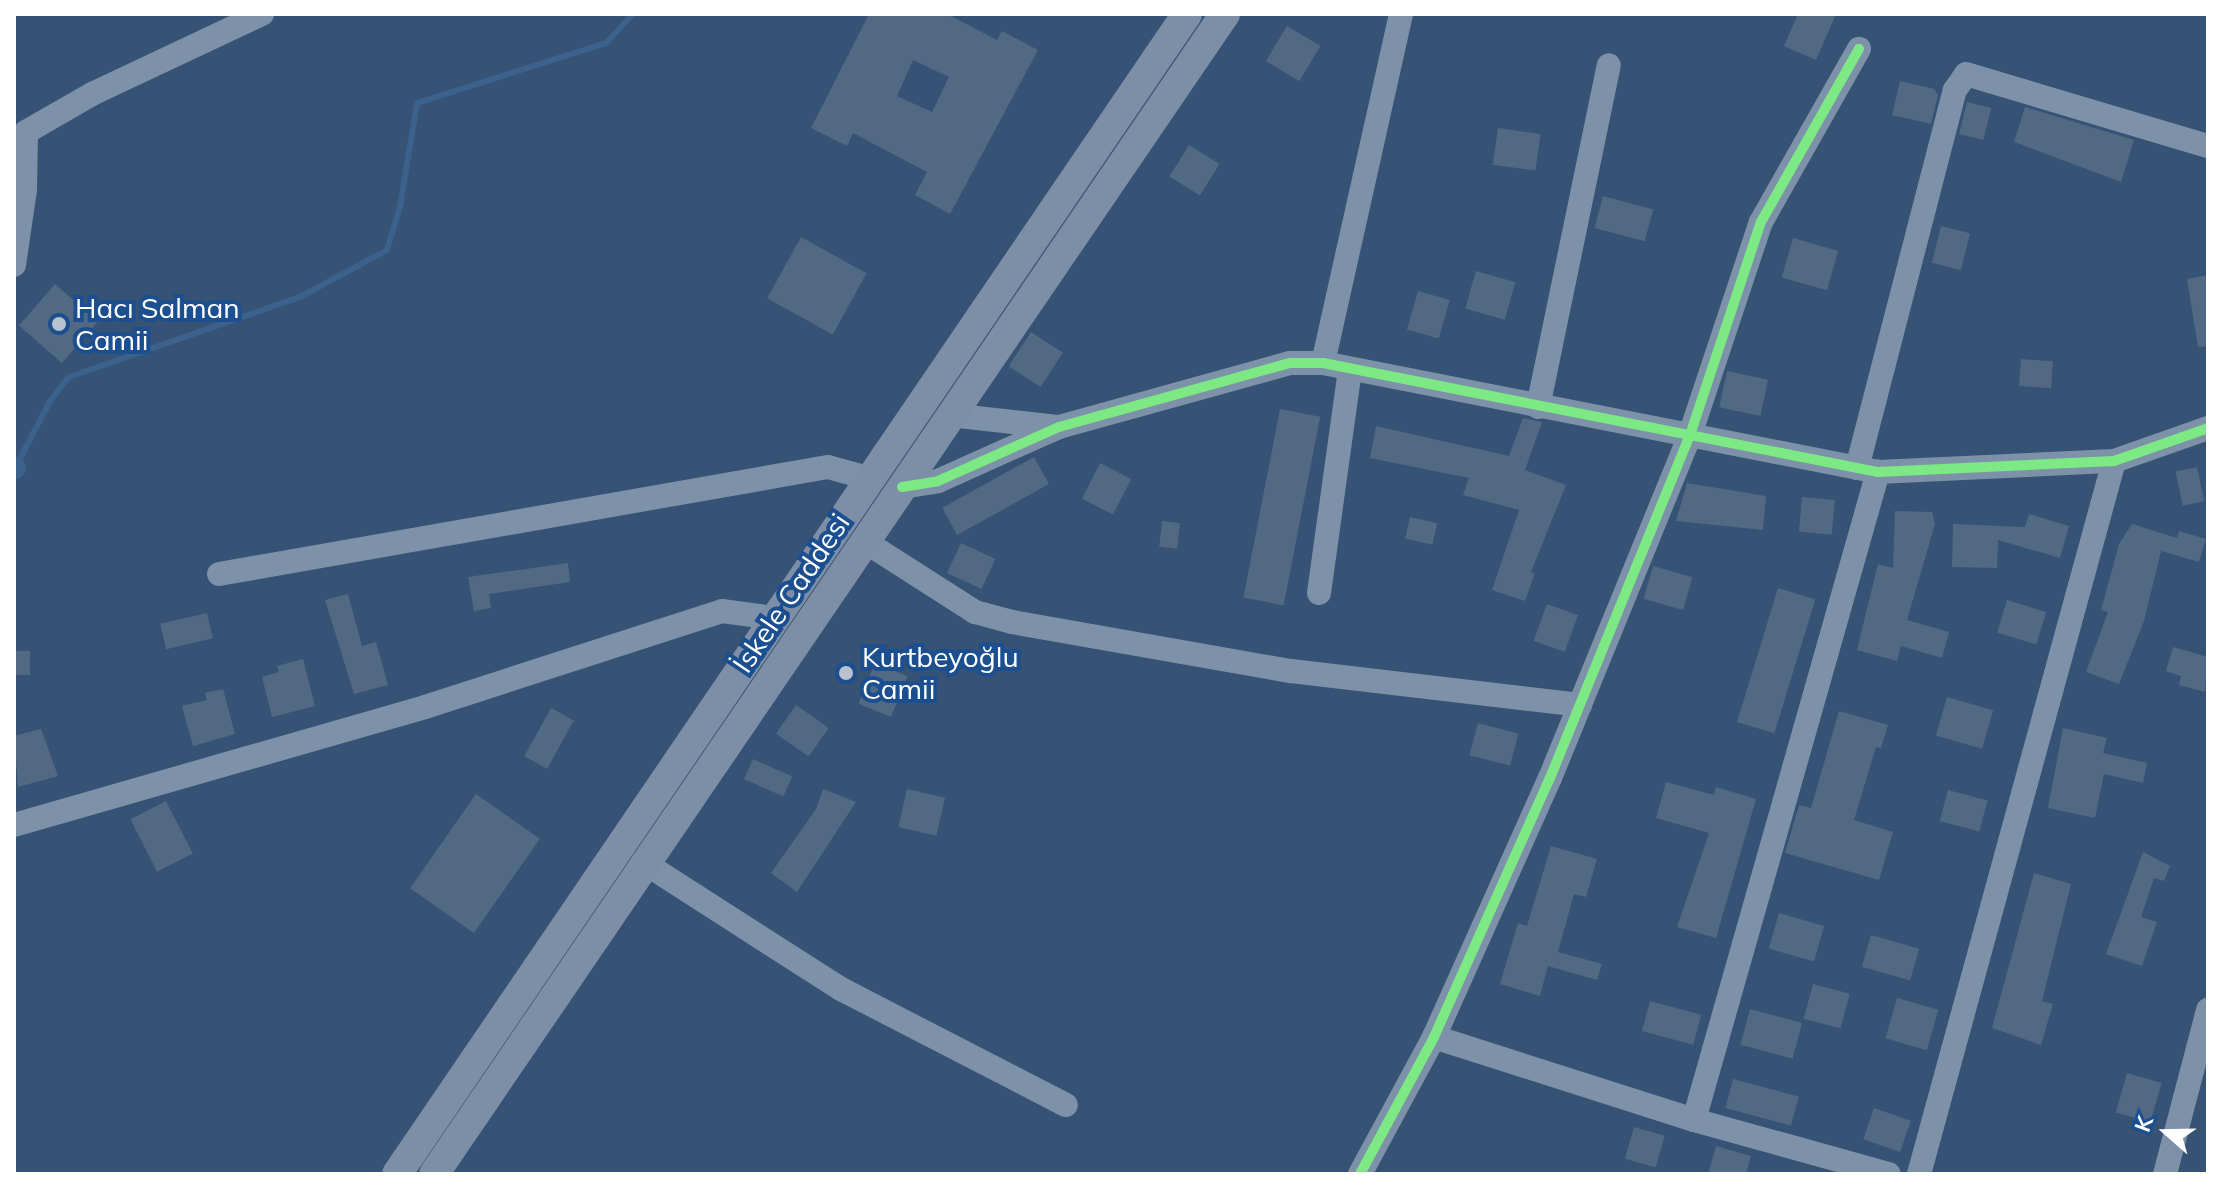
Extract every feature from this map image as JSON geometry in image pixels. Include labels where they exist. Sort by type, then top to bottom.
[{"type":"main road","name":"İskele Caddesi","points":[[397,1174],[868,478],[1187,14]]},
{"type":"main road","points":[[434,1174],[643,862],[1225,14]]},
{"type":"street","points":[[14,265],[25,190],[26,132],[92,94],[262,14]]},
{"type":"street","points":[[1323,363],[1401,14]]},
{"type":"street","points":[[1360,1174],[1434,1037],[1580,705],[1689,438],[1761,222],[1859,49]]},
{"type":"street","points":[[1538,407],[1609,65]]},
{"type":"street","points":[[1694,1120],[1867,470],[1955,90],[1966,74],[2208,146]]},
{"type":"street","points":[[902,487],[938,481],[1059,427],[1290,363],[1323,363],[1689,438],[1867,470],[2114,461],[2208,428]]},
{"type":"street","points":[[1319,593],[1350,369]]},
{"type":"street","points":[[950,415],[1059,427]]},
{"type":"street","points":[[1919,1174],[2114,461]]},
{"type":"street","points":[[219,574],[828,467],[868,478]]},
{"type":"street","points":[[864,541],[975,612],[1012,622],[1291,671],[1580,705]]},
{"type":"street","points":[[14,825],[425,707],[722,611],[774,618]]},
{"type":"street","points":[[643,862],[841,989],[1066,1105]]},
{"type":"street","points":[[2165,1174],[2208,1010]]},
{"type":"street","points":[[1434,1037],[1694,1120],[1889,1174]]},
{"type":"building","points":[[869,14],[947,14],[997,40],[1002,31],[1038,50],[950,214],[915,195],[927,172],[853,133],[847,146],[811,128]],"holes":[[[913,60],[949,77],[932,112],[897,96]]]},
{"type":"building","points":[[1798,14],[1836,14],[1816,60],[1784,46]]},
{"type":"building","points":[[1287,26],[1320,46],[1299,81],[1266,61]]},
{"type":"building","points":[[1900,81],[1934,89],[1938,95],[1931,124],[1892,115]]},
{"type":"building","points":[[1967,102],[1991,108],[1983,140],[1959,134]]},
{"type":"building","points":[[2025,107],[2134,140],[2121,182],[2014,142]]},
{"type":"building","points":[[1498,128],[1541,134],[1535,171],[1493,165]]},
{"type":"building","points":[[1189,145],[1220,164],[1200,195],[1169,176]]},
{"type":"building","points":[[1603,196],[1653,209],[1645,241],[1594,228]]},
{"type":"building","points":[[1941,226],[1970,233],[1961,270],[1932,263]]},
{"type":"building","points":[[801,237],[867,273],[833,335],[767,298]]},
{"type":"building","points":[[1793,238],[1838,251],[1827,290],[1782,277]]},
{"type":"building","points":[[1476,271],[1515,282],[1505,320],[1465,308]]},
{"type":"building","points":[[2208,275],[2208,346],[2198,347],[2187,279]]},
{"type":"building","name":"Hacı Salman Camii","points":[[55,284],[98,321],[62,363],[19,326]]},
{"type":"building","points":[[1418,291],[1450,300],[1439,339],[1407,329]]},
{"type":"building","points":[[1031,332],[1063,353],[1041,387],[1009,366]]},
{"type":"building","points":[[2021,359],[2053,361],[2051,388],[2019,386]]},
{"type":"building","points":[[1727,371],[1768,380],[1760,416],[1719,407]]},
{"type":"building","points":[[1280,409],[1320,417],[1284,605],[1243,597]]},
{"type":"building","points":[[1523,418],[1542,422],[1525,470],[1566,485],[1531,572],[1535,573],[1525,601],[1492,590],[1519,510],[1463,495],[1469,478],[1370,458],[1376,426],[1509,456]]},
{"type":"building","points":[[1034,457],[1049,484],[957,535],[942,508]]},
{"type":"building","points":[[1100,463],[1131,479],[1113,515],[1082,499]]},
{"type":"building","points":[[2197,467],[2204,501],[2183,506],[2175,472]]},
{"type":"building","points":[[1687,483],[1766,496],[1763,530],[1676,521]]},
{"type":"building","points":[[1802,497],[1835,500],[1832,535],[1799,532]]},
{"type":"building","points":[[1895,511],[1932,512],[1935,524],[1907,620],[1949,632],[1942,658],[1901,646],[1897,661],[1857,650],[1878,564],[1893,568]]},
{"type":"building","points":[[2029,514],[2069,526],[2060,558],[1998,540],[1997,568],[1952,567],[1953,524],[2025,527]]},
{"type":"building","points":[[1410,517],[1437,523],[1432,545],[1405,538]]},
{"type":"building","points":[[1162,521],[1180,523],[1177,549],[1159,547]]},
{"type":"building","points":[[2132,524],[2177,538],[2179,531],[2206,539],[2199,562],[2161,551],[2144,621],[2119,684],[2086,672],[2108,612],[2101,610],[2119,544]]},
{"type":"building","points":[[961,543],[995,559],[981,589],[947,573]]},
{"type":"building","points":[[568,563],[570,582],[489,594],[491,608],[474,611],[468,577]]},
{"type":"building","points":[[1653,566],[1692,577],[1683,610],[1644,599]]},
{"type":"building","points":[[1778,588],[1815,599],[1774,733],[1737,722]]},
{"type":"building","points":[[348,594],[362,646],[376,642],[388,685],[354,694],[325,600]]},
{"type":"building","points":[[2007,600],[2046,612],[2036,645],[1997,633]]},
{"type":"building","points":[[1547,604],[1578,615],[1565,652],[1534,641]]},
{"type":"building","points":[[207,613],[213,638],[166,649],[160,624]]},
{"type":"building","points":[[2173,647],[2208,657],[2205,692],[2179,685],[2181,676],[2166,671]]},
{"type":"building","points":[[14,651],[30,651],[30,675],[14,675]]},
{"type":"building","points":[[303,659],[315,706],[272,717],[262,677],[279,672],[277,666]]},
{"type":"building","points":[[875,663],[907,676],[891,717],[859,704]]},
{"type":"building","points":[[223,689],[235,734],[193,746],[182,706],[207,700],[205,693]]},
{"type":"building","points":[[1947,697],[1993,710],[1982,749],[1936,735]]},
{"type":"building","points":[[796,705],[829,728],[809,757],[776,734]]},
{"type":"building","points":[[551,708],[574,721],[547,769],[524,756]]},
{"type":"building","points":[[1839,711],[1888,725],[1881,748],[1876,747],[1854,820],[1893,832],[1879,880],[1785,853],[1799,805],[1811,808]]},
{"type":"building","points":[[1478,723],[1519,734],[1510,766],[1469,755]]},
{"type":"building","points":[[2063,728],[2107,738],[2103,753],[2147,763],[2143,783],[2104,774],[2095,818],[2048,808]]},
{"type":"building","points":[[41,729],[58,776],[18,787],[14,736]]},
{"type":"building","points":[[753,759],[792,776],[783,797],[744,779]]},
{"type":"building","points":[[1666,782],[1714,795],[1716,787],[1756,799],[1716,938],[1677,927],[1709,833],[1656,818]]},
{"type":"building","points":[[823,789],[856,802],[797,892],[771,873],[816,809]]},
{"type":"building","points":[[907,789],[945,798],[936,836],[898,827]]},
{"type":"building","points":[[1948,790],[1988,801],[1979,832],[1940,821]]},
{"type":"building","points":[[476,794],[540,839],[474,933],[410,888]]},
{"type":"building","points":[[166,801],[193,854],[157,872],[130,819]]},
{"type":"building","points":[[1551,846],[1597,859],[1586,897],[1574,894],[1558,952],[1602,964],[1597,980],[1548,966],[1540,996],[1500,984],[1518,923],[1527,926]]},
{"type":"building","points":[[2143,852],[2170,866],[2164,881],[2154,878],[2141,917],[2157,922],[2142,966],[2106,954]]},
{"type":"building","points":[[2034,873],[2071,884],[2042,1001],[2053,1004],[2041,1045],[1992,1028]]},
{"type":"building","points":[[1779,913],[1824,926],[1814,962],[1769,949]]},
{"type":"building","points":[[1871,935],[1919,949],[1910,981],[1862,967]]},
{"type":"building","points":[[1813,984],[1850,994],[1840,1029],[1804,1019]]},
{"type":"building","points":[[1897,998],[1938,1010],[1927,1050],[1885,1038]]},
{"type":"building","points":[[1650,1001],[1701,1015],[1693,1045],[1642,1031]]},
{"type":"building","points":[[1750,1009],[1802,1023],[1793,1059],[1740,1045]]},
{"type":"building","points":[[2127,1073],[2162,1083],[2150,1122],[2116,1112]]},
{"type":"building","points":[[1733,1079],[1799,1097],[1791,1126],[1725,1108]]},
{"type":"building","points":[[1874,1108],[1911,1121],[1900,1152],[1863,1139]]},
{"type":"building","points":[[1634,1127],[1665,1136],[1656,1168],[1625,1159]]},
{"type":"building","points":[[1716,1146],[1751,1156],[1746,1174],[1708,1174]]},
{"type":"waterway","points":[[14,470],[50,401],[69,377],[300,297],[387,250],[400,207],[417,103],[606,43],[633,14]]},
{"type":"cycle path","points":[[1360,1174],[1434,1037],[1550,778],[1689,438],[1761,222],[1859,49]]},
{"type":"cycle path","points":[[902,487],[938,481],[1059,427],[1290,363],[1323,363],[1878,472],[2114,461],[2208,428]]},
{"type":"place","name":"Hacı Salman Camii","points":[[59,324]]},
{"type":"place","name":"Kurtbeyoğlu Camii","points":[[846,673]]}]
